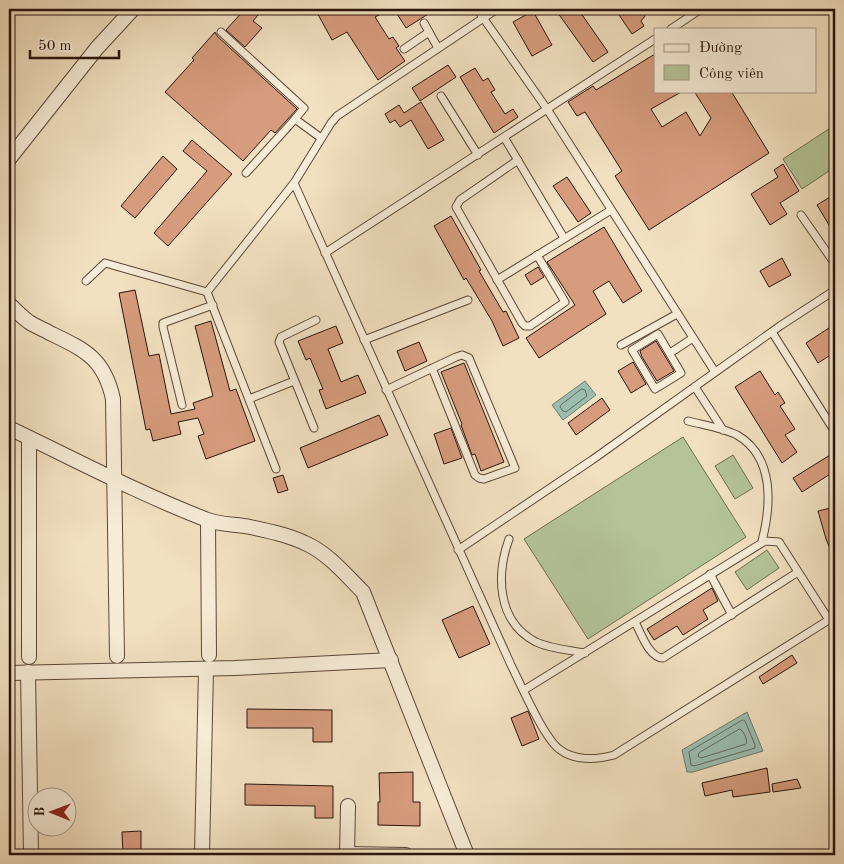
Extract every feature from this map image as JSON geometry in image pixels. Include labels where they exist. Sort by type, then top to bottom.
[{"type":"street","points":[[9,159],[97,48],[133,9]]},
{"type":"street","points":[[9,304],[30,323],[88,354],[105,373],[110,385],[113,399],[117,656]]},
{"type":"street","points":[[9,428],[115,480],[208,520],[279,534],[306,543],[326,557],[363,592],[467,855]]},
{"type":"street","points":[[28,658],[30,438]]},
{"type":"street","points":[[202,855],[207,662],[208,520]]},
{"type":"street","points":[[9,672],[207,662],[391,660]]},
{"type":"street","points":[[28,672],[31,855]]},
{"type":"street","points":[[348,806],[347,854],[406,855]]},
{"type":"lane","points":[[477,9],[547,109],[715,372]]},
{"type":"lane","points":[[207,292],[294,183],[331,123],[345,109],[497,9]]},
{"type":"lane","points":[[672,28],[701,9]]},
{"type":"lane","points":[[424,23],[438,48]]},
{"type":"lane","points":[[221,32],[304,108],[246,173]]},
{"type":"lane","points":[[404,49],[429,32]]},
{"type":"lane","points":[[325,253],[654,40]]},
{"type":"lane","points":[[441,96],[478,155]]},
{"type":"lane","points":[[295,119],[321,138]]},
{"type":"lane","points":[[504,137],[564,238]]},
{"type":"lane","points":[[518,160],[460,200],[456,207],[496,280],[525,326],[530,326],[565,302],[537,255]]},
{"type":"lane","points":[[294,183],[458,550],[524,690],[551,741],[559,749],[570,755],[584,758],[600,759],[614,755],[832,618],[798,572],[779,542],[762,541],[585,654],[524,690]]},
{"type":"lane","points":[[496,280],[611,210]]},
{"type":"lane","points":[[801,215],[835,264]]},
{"type":"lane","points":[[86,281],[105,263],[207,292],[276,469]]},
{"type":"lane","points":[[458,550],[592,460],[694,386],[835,290]]},
{"type":"lane","points":[[364,340],[468,300]]},
{"type":"lane","points":[[182,405],[163,324],[213,305]]},
{"type":"lane","points":[[621,345],[678,314]]},
{"type":"lane","points":[[314,428],[279,342],[281,337],[316,320]]},
{"type":"lane","points":[[772,332],[835,432]]},
{"type":"lane","points":[[658,334],[670,353],[681,373],[655,388],[632,350],[658,334]]},
{"type":"lane","points":[[670,353],[693,338]]},
{"type":"lane","points":[[386,390],[432,368],[462,355],[469,358],[514,468],[484,479],[475,475],[432,368]]},
{"type":"lane","points":[[249,399],[294,382]]},
{"type":"lane","points":[[694,386],[723,430]]},
{"type":"lane","points":[[688,421],[736,435],[746,442],[758,456],[768,486],[769,503],[762,541]]},
{"type":"lane","points":[[509,539],[502,563],[500,587],[506,608],[512,619],[525,634],[536,642],[554,648],[585,654]]},
{"type":"lane","points":[[635,622],[653,654],[658,658],[664,658],[798,572]]},
{"type":"lane","points":[[710,574],[732,615]]},
{"type":"green space","points":[[835,125],[835,167],[802,189],[783,159]]},
{"type":"green space","points":[[683,437],[746,537],[588,639],[524,539]]},
{"type":"green space","points":[[733,455],[753,488],[735,499],[715,466]]},
{"type":"green space","points":[[767,550],[779,568],[747,590],[735,572]]},
{"type":"water","points":[[585,381],[596,395],[563,420],[552,405]]},
{"type":"water","points":[[747,712],[763,751],[693,772],[687,772],[682,750]]},
{"type":"building","points":[[245,9],[263,9],[253,21],[262,28],[245,47],[226,30]]},
{"type":"building","points":[[315,9],[391,9],[375,17],[389,39],[393,37],[399,46],[396,48],[405,61],[378,80],[347,32],[332,40]]},
{"type":"building","points":[[394,9],[436,9],[406,28]]},
{"type":"building","points":[[555,9],[578,9],[608,52],[593,62]]},
{"type":"building","points":[[615,9],[641,9],[645,16],[641,21],[644,26],[632,34]]},
{"type":"building","points":[[533,11],[552,45],[532,56],[513,22]]},
{"type":"building","points":[[215,32],[217,36],[297,109],[275,133],[271,130],[243,161],[165,92],[194,60],[192,58]]},
{"type":"building","points":[[654,55],[654,92],[681,92],[651,109],[662,127],[686,112],[700,136],[711,118],[695,92],[732,92],[769,153],[649,230],[615,176],[622,171],[585,112],[577,116],[568,102],[593,86],[596,90]]},
{"type":"building","points":[[448,65],[456,77],[420,101],[412,88]]},
{"type":"building","points":[[475,68],[483,81],[488,78],[495,90],[491,92],[505,114],[513,109],[518,117],[494,133],[460,77]]},
{"type":"building","points":[[421,102],[444,140],[428,149],[411,120],[400,127],[395,120],[390,123],[385,114],[399,105],[404,113]]},
{"type":"building","points":[[192,140],[232,174],[168,246],[154,233],[207,171],[183,151]]},
{"type":"building","points":[[163,156],[177,169],[135,218],[121,206]]},
{"type":"building","points":[[783,164],[799,191],[780,203],[787,214],[770,225],[751,194],[778,177],[774,170]]},
{"type":"building","points":[[567,177],[591,213],[578,222],[553,186]]},
{"type":"building","points":[[835,194],[835,235],[817,205]]},
{"type":"building","points":[[451,216],[481,270],[479,271],[503,312],[506,311],[519,338],[503,346],[492,321],[466,278],[464,280],[434,226]]},
{"type":"building","points":[[604,227],[642,291],[623,303],[609,281],[593,291],[606,314],[539,358],[526,338],[575,305],[547,262]]},
{"type":"building","points":[[782,258],[791,275],[769,287],[760,271]]},
{"type":"building","points":[[538,267],[544,277],[531,285],[525,275]]},
{"type":"building","points":[[135,290],[149,356],[159,354],[171,414],[195,409],[193,403],[213,396],[195,326],[211,321],[230,391],[236,389],[255,441],[206,459],[198,436],[204,434],[198,418],[178,422],[181,434],[153,441],[150,429],[146,430],[119,293]]},
{"type":"building","points":[[835,324],[835,367],[829,356],[818,363],[806,343]]},
{"type":"building","points":[[336,326],[343,343],[328,349],[341,382],[358,375],[366,393],[326,409],[319,390],[323,389],[310,358],[306,360],[298,341]]},
{"type":"building","points":[[656,341],[674,371],[657,381],[640,351]]},
{"type":"building","points":[[419,342],[427,361],[405,371],[397,351]]},
{"type":"building","points":[[633,362],[646,384],[631,393],[618,371]]},
{"type":"building","points":[[464,363],[504,462],[481,471],[475,454],[472,455],[441,372]]},
{"type":"building","points":[[760,371],[775,395],[778,392],[785,403],[780,406],[795,429],[785,435],[797,452],[782,463],[735,387]]},
{"type":"building","points":[[602,398],[610,410],[576,435],[568,423]]},
{"type":"building","points":[[379,415],[388,435],[308,468],[300,448]]},
{"type":"building","points":[[451,428],[462,458],[444,464],[434,434]]},
{"type":"building","points":[[835,452],[835,471],[802,492],[793,478]]},
{"type":"building","points":[[283,475],[288,490],[278,493],[273,478]]},
{"type":"building","points":[[835,507],[835,561],[818,511]]},
{"type":"building","points":[[712,588],[718,601],[703,610],[708,619],[683,635],[677,626],[654,640],[647,629]]},
{"type":"building","points":[[473,606],[490,644],[459,658],[442,620]]},
{"type":"building","points":[[792,655],[797,663],[763,684],[759,677]]},
{"type":"building","points":[[247,709],[332,710],[332,742],[313,742],[313,728],[247,728]]},
{"type":"building","points":[[528,711],[539,739],[522,746],[511,718]]},
{"type":"building","points":[[767,768],[770,792],[733,797],[732,790],[705,796],[702,783]]},
{"type":"building","points":[[413,772],[413,802],[420,802],[420,826],[378,825],[378,802],[380,802],[379,773]]},
{"type":"building","points":[[797,779],[801,788],[773,792],[772,784]]},
{"type":"building","points":[[245,784],[333,786],[333,818],[315,818],[315,806],[245,805]]},
{"type":"building","points":[[141,831],[141,855],[123,855],[122,832]]}]
